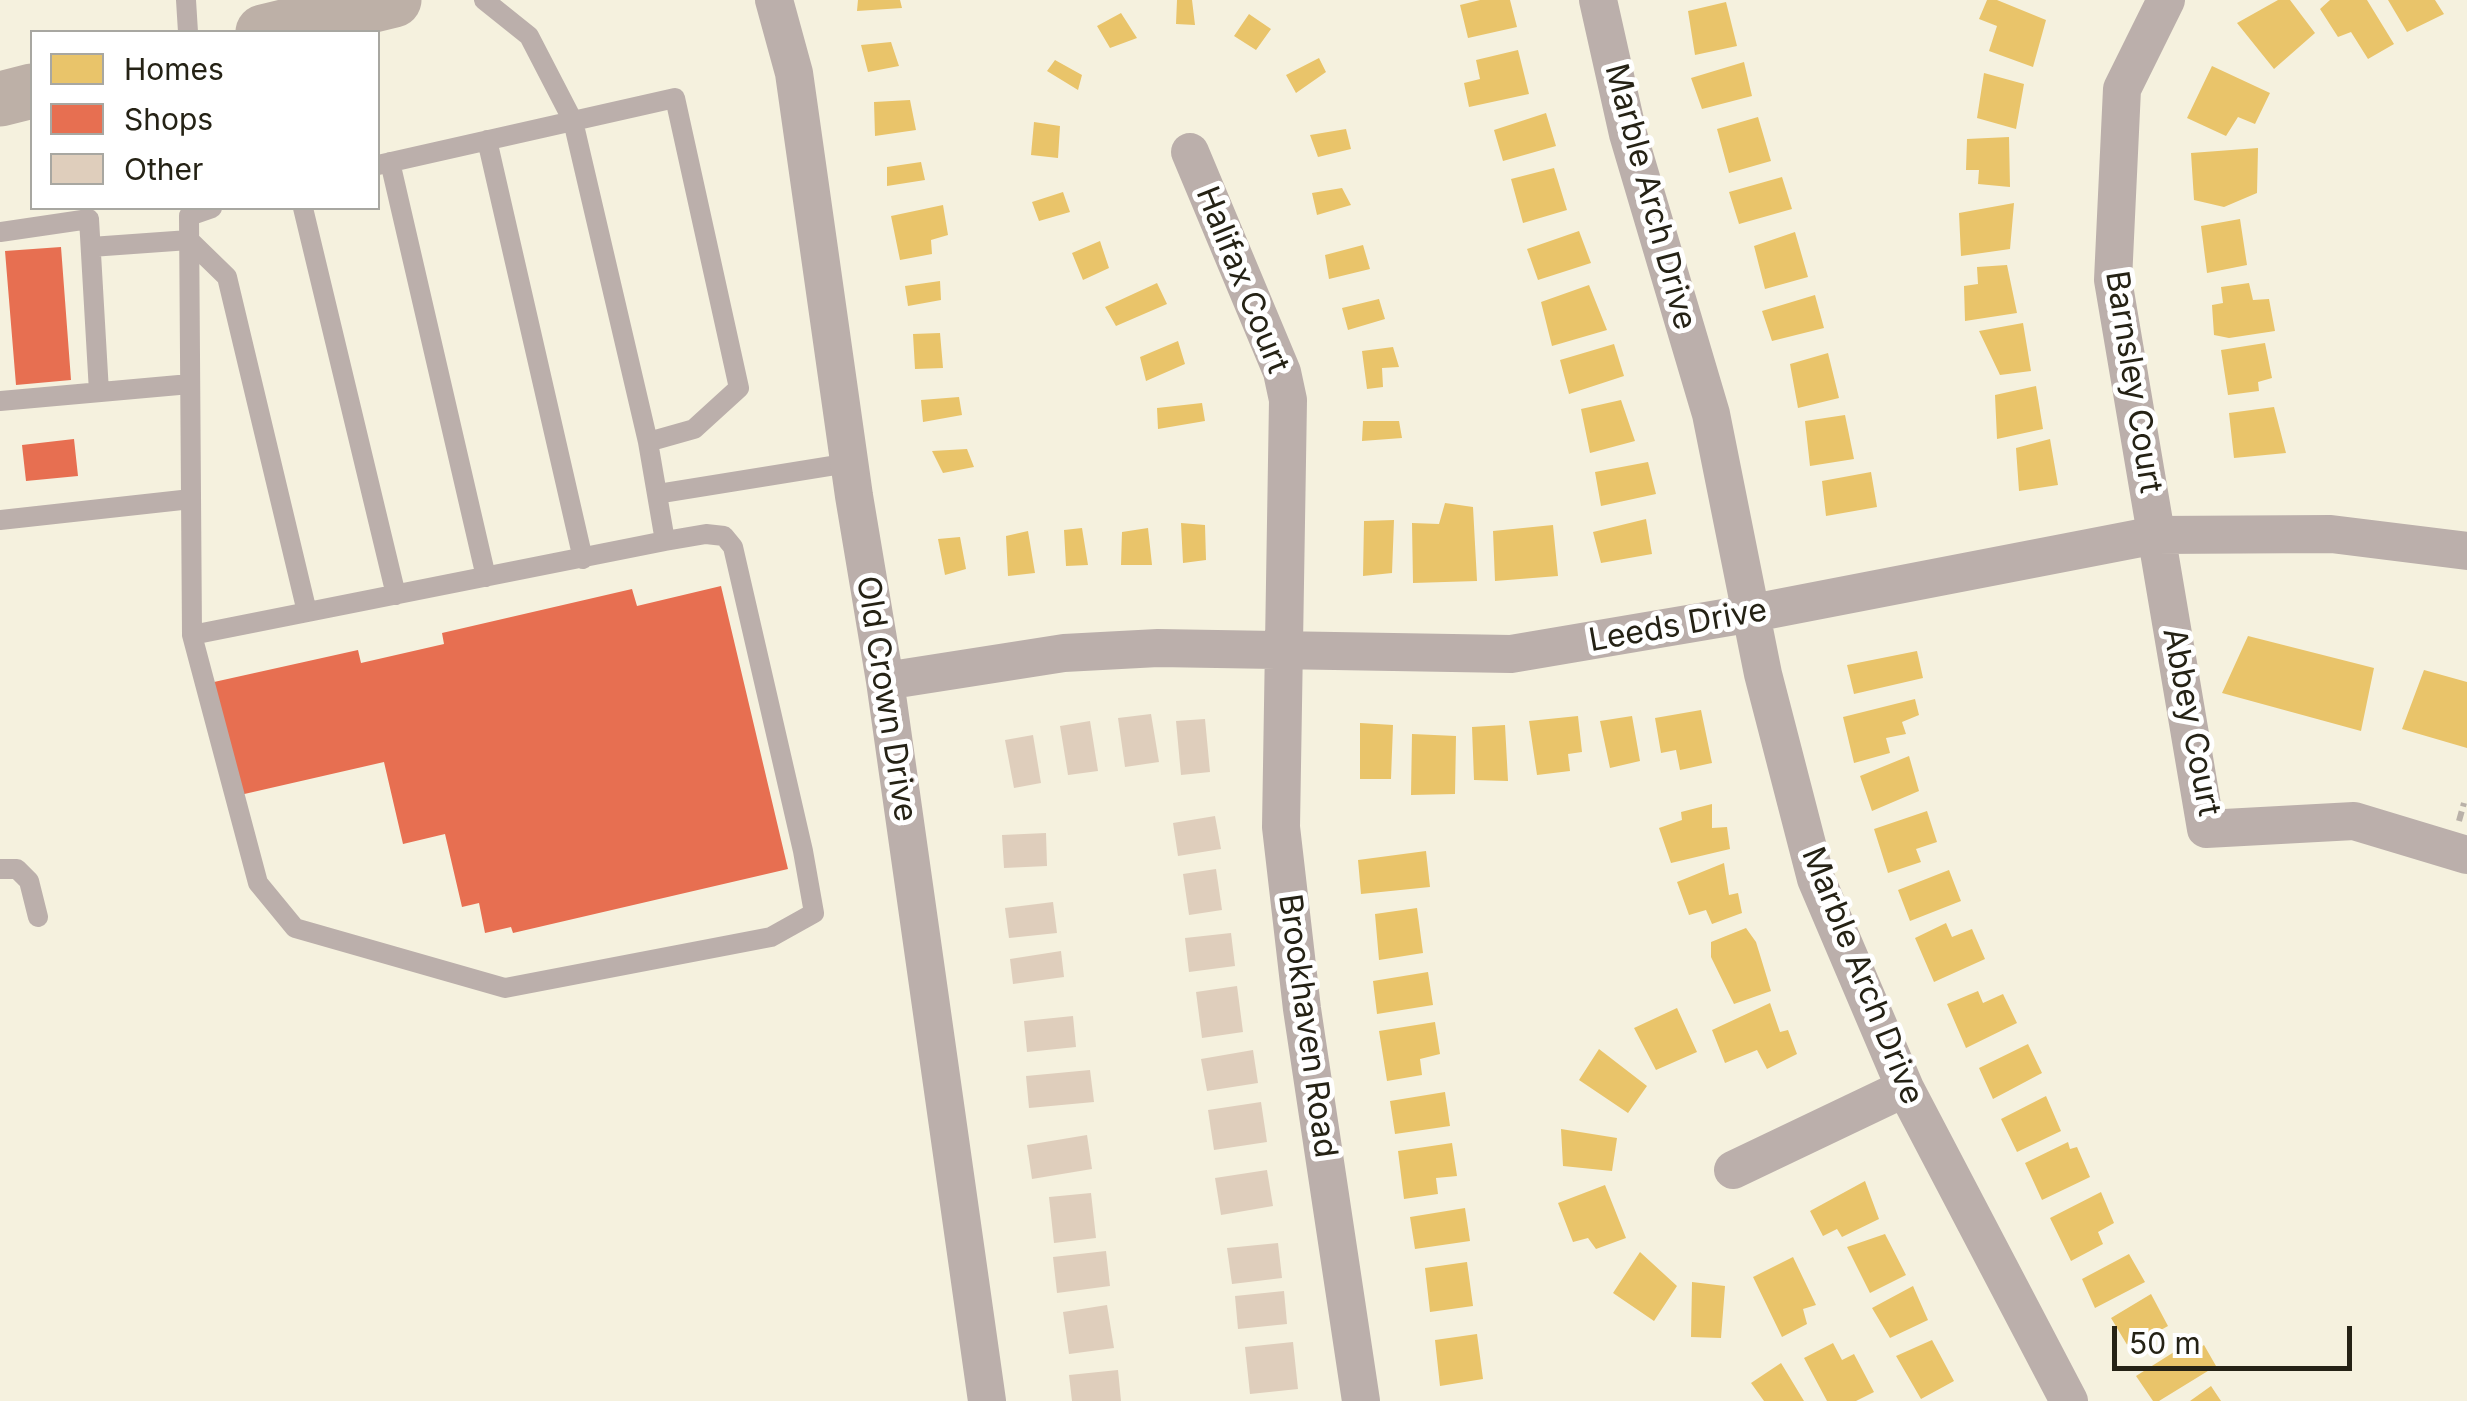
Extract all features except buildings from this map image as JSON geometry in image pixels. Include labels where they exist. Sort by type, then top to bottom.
[{"type":"main road","points":[[271,30],[394,0]]},
{"type":"main road","points":[[0,100],[30,92]]},
{"type":"street","name":"Old Crown Drive","points":[[774,0],[794,73],[987,1401]]},
{"type":"street","name":"Marble Arch Drive","points":[[1598,0],[1628,134],[1711,414],[1763,674],[1816,879],[1905,1088],[2056,1396]]},
{"type":"street","name":"Barnsley Court","points":[[2156,535],[2112,280],[2122,89],[2166,0]]},
{"type":"street","name":"Halifax Court","points":[[1190,152],[1282,372],[1288,400],[1284,650]]},
{"type":"street","name":"Leeds Drive","points":[[885,681],[1064,653],[1158,648],[1511,654],[1753,613],[2156,535],[2331,534],[2467,551]]},
{"type":"street","name":"Abbey Court","points":[[2156,535],[2206,829],[2354,822],[2467,856]]},
{"type":"street","name":"Brookhaven Road","points":[[1284,650],[1281,827],[1302,1008],[1361,1401]]},
{"type":"street","points":[[1733,1170],[1905,1088]]},
{"type":"lane","points":[[186,0],[188,30]]},
{"type":"lane","points":[[484,0],[529,36],[573,121],[648,442],[665,542]]},
{"type":"lane","points":[[486,578],[384,164],[675,98],[739,388],[694,428],[648,442]]},
{"type":"lane","points":[[486,140],[583,559]]},
{"type":"lane","points":[[187,210],[192,635],[258,882],[295,928],[505,988],[771,937],[814,913],[733,548],[724,536],[706,534],[192,635]]},
{"type":"lane","points":[[304,210],[396,595]]},
{"type":"lane","points":[[0,232],[90,219],[99,392]]},
{"type":"lane","points":[[91,246],[189,240],[228,277],[308,612]]},
{"type":"lane","points":[[0,401],[190,384]]},
{"type":"lane","points":[[657,494],[849,463]]},
{"type":"lane","points":[[0,520],[191,499]]},
{"type":"lane","points":[[0,869],[17,868],[29,881],[38,916]]}]
